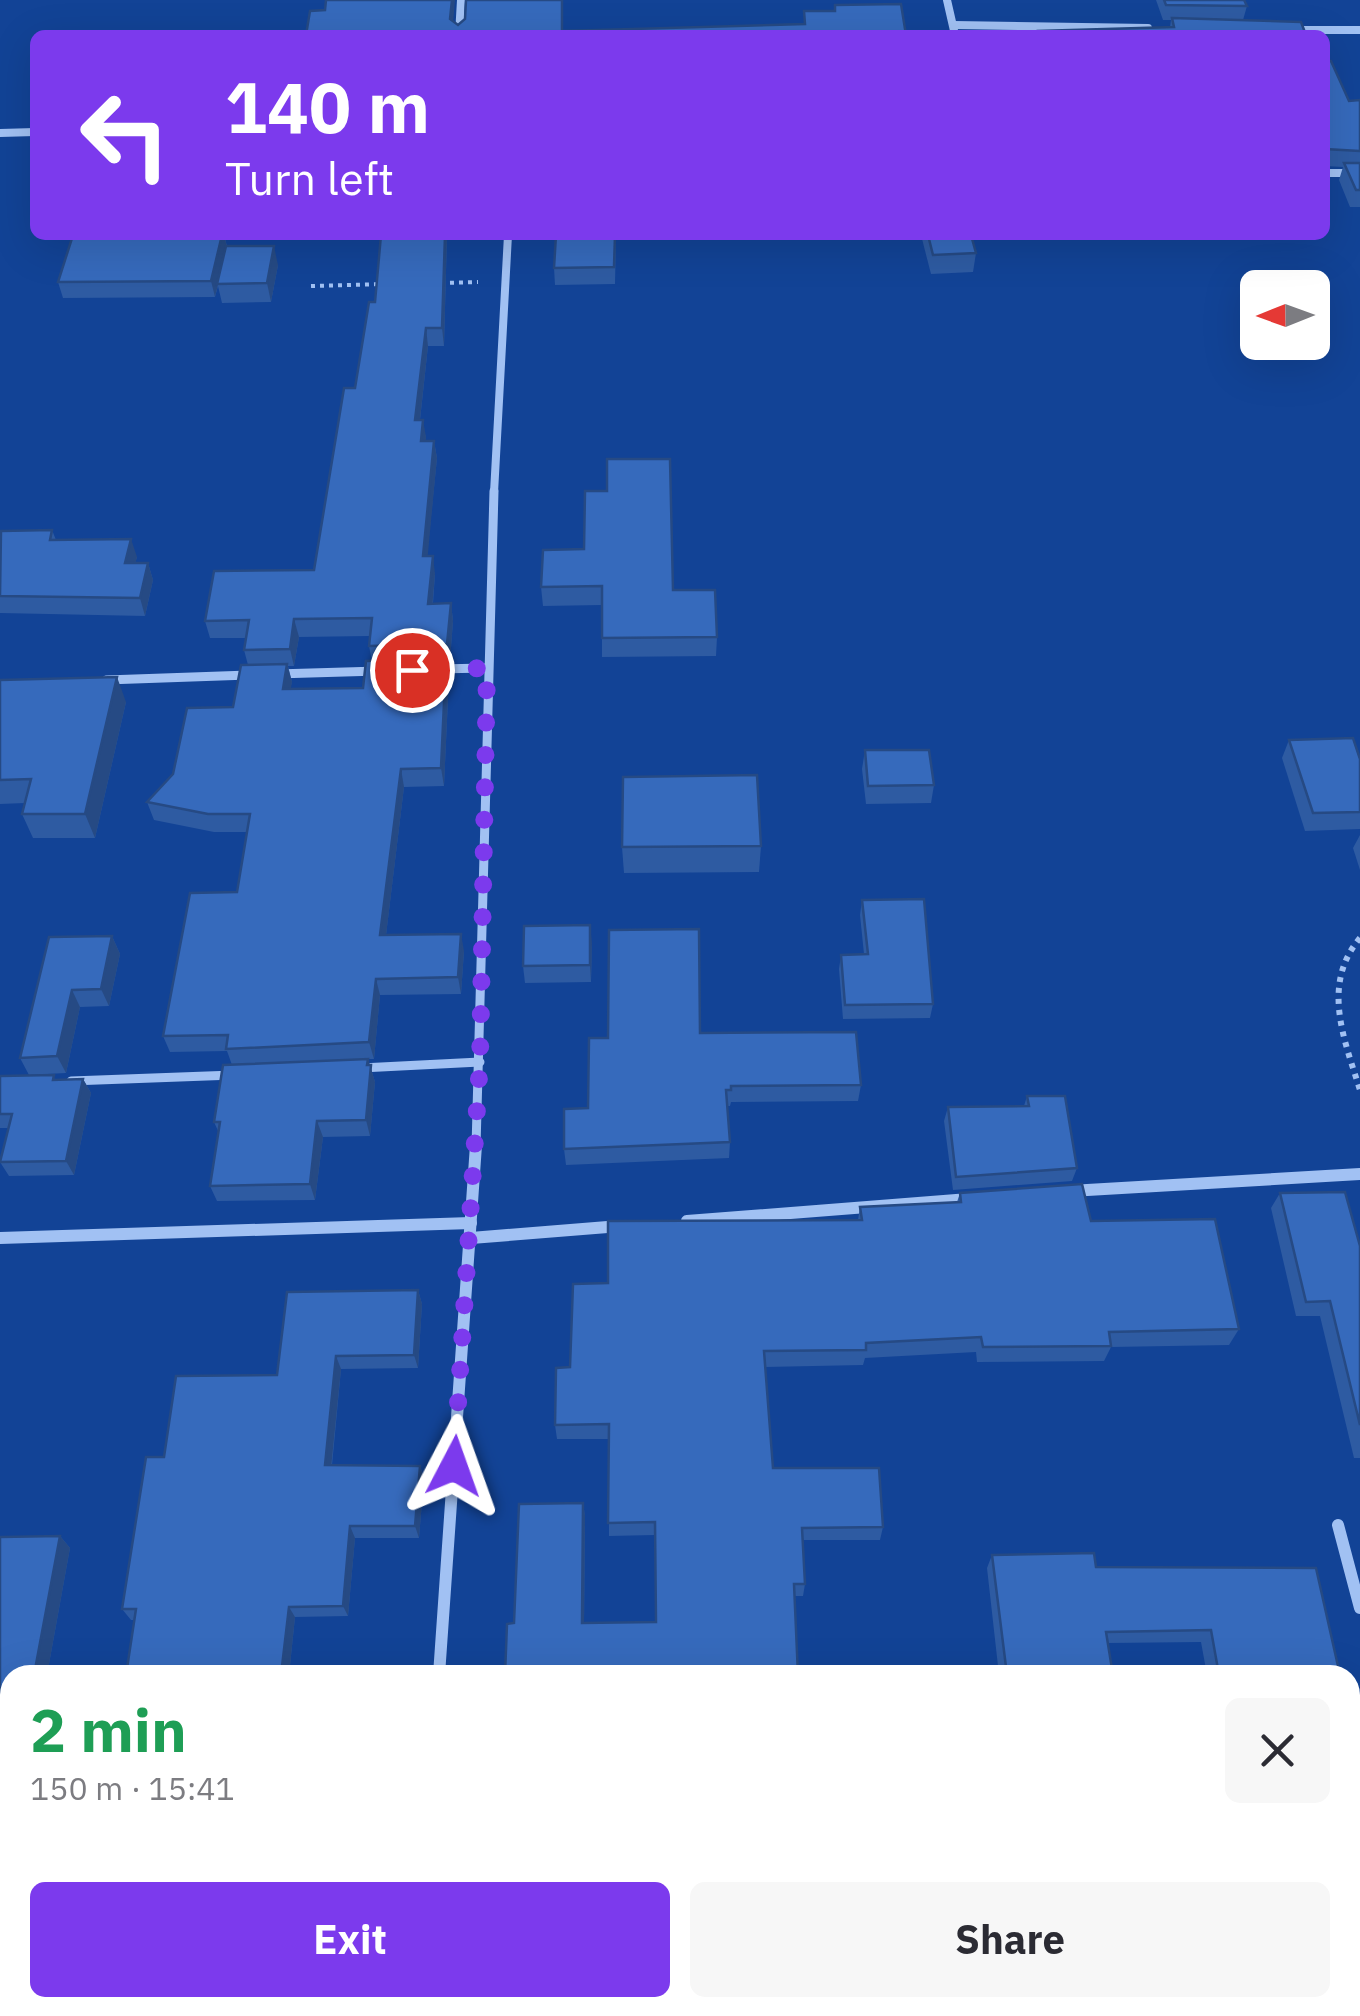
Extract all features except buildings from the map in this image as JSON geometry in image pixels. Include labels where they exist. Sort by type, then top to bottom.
[{"type":"street","points":[[459,30],[462,0]]},
{"type":"street","points":[[948,0],[954,30]]},
{"type":"street","points":[[954,25],[1159,28]]},
{"type":"street","points":[[1287,30],[1360,30]]},
{"type":"street","points":[[0,133],[30,132]]},
{"type":"street","points":[[1330,173],[1360,173]]},
{"type":"street","points":[[440,1665],[480,1062],[487,668],[508,240]]},
{"type":"street","points":[[428,670],[487,668]]},
{"type":"street","points":[[273,674],[390,671]]},
{"type":"street","points":[[98,680],[253,675]]},
{"type":"street","points":[[346,1069],[480,1062]]},
{"type":"street","points":[[58,1082],[251,1074]]},
{"type":"street","points":[[1058,1192],[1360,1174]]},
{"type":"street","points":[[667,1223],[980,1198]]},
{"type":"street","points":[[0,1238],[471,1223]]},
{"type":"street","points":[[471,1238],[628,1226]]},
{"type":"street","points":[[1338,1525],[1360,1608]]},
{"type":"path","points":[[427,284],[505,282]]},
{"type":"path","points":[[311,286],[389,284]]},
{"type":"path","points":[[1360,938],[1342,958],[1338,974],[1343,1035],[1360,1090]]},
{"type":"route","points":[[412,670],[487,668],[480,1062],[454,1466]]}]
